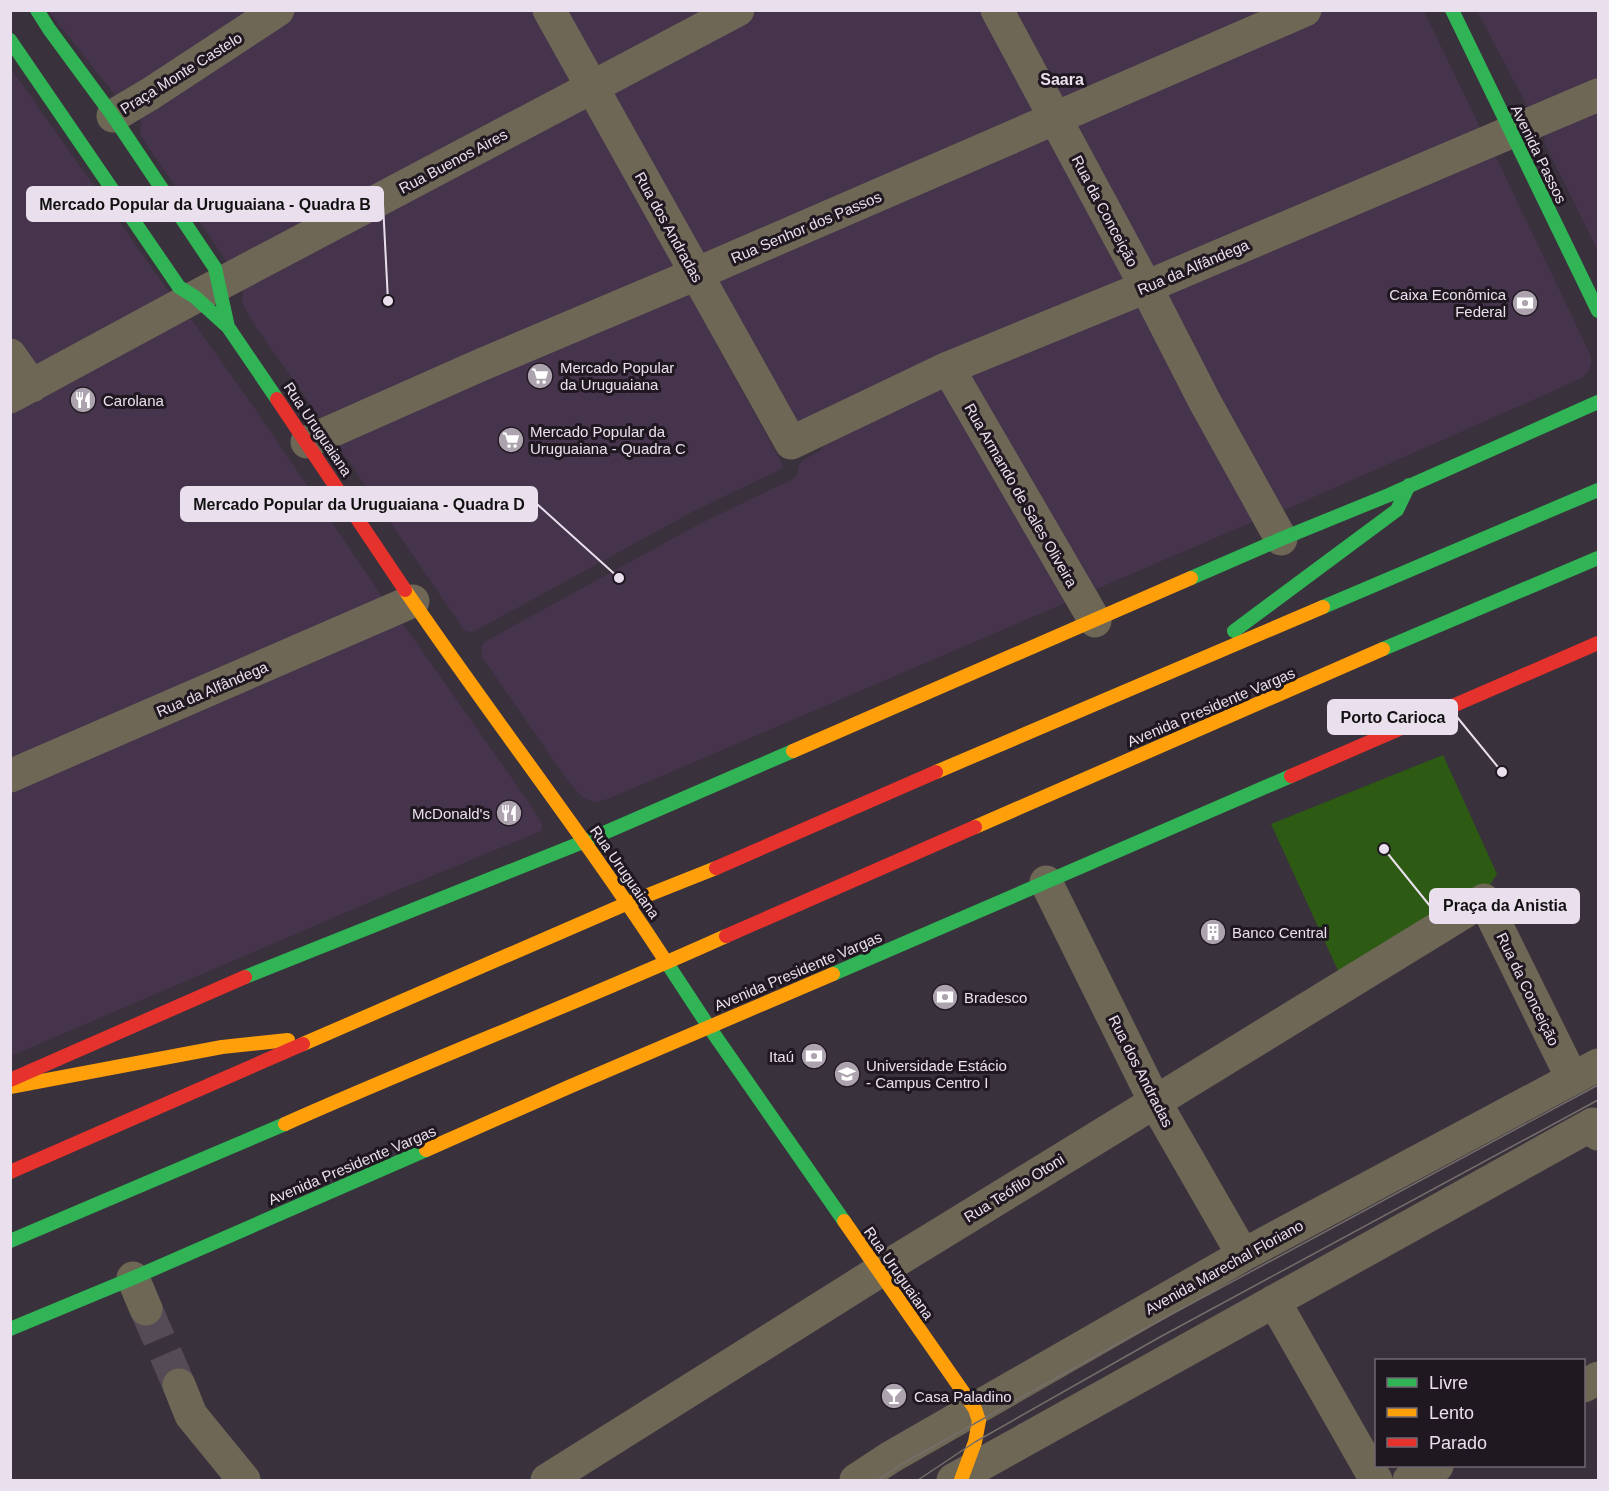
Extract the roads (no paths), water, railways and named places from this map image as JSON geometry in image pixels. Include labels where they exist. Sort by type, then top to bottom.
[{"type":"main road","name":"Avenida Passos","points":[[1452,10],[1510,133],[1599,311]]},
{"type":"main road","name":"Rua Uruguaiana","points":[[43,20],[113,116],[214,268],[207,291],[228,327],[413,601],[628,903],[709,1027],[975,1409]]},
{"type":"main road","name":"Rua Uruguaiana","points":[[13,48],[179,287],[207,291]]},
{"type":"main road","name":"Rua Uruguaiana","points":[[207,291],[228,327]]},
{"type":"main road","points":[[10,1080],[243,978],[583,842],[1281,539],[1389,495],[1599,402]]},
{"type":"main road","points":[[1187,666],[1397,510],[1408,485]]},
{"type":"main road","points":[[10,1172],[628,903],[727,863],[1599,490]]},
{"type":"main road","name":"Avenida Presidente Vargas","points":[[10,1241],[359,1091],[668,962],[1599,558]]},
{"type":"main road","name":"Avenida Presidente Vargas","points":[[10,1329],[133,1278],[571,1086],[1599,643]]},
{"type":"main road","points":[[10,1087],[222,1047],[317,1037]]},
{"type":"main road","points":[[959,1478],[975,1442],[979,1421],[975,1409]]},
{"type":"street","name":"Praça Monte Castelo","points":[[113,116],[278,10]]},
{"type":"street","name":"Rua dos Andradas","points":[[549,10],[790,443]]},
{"type":"street","name":"Rua Buenos Aires","points":[[21,392],[738,10]]},
{"type":"street","name":"Rua da Conceição","points":[[997,10],[1205,402],[1281,539]]},
{"type":"street","name":"Rua Senhor dos Passos","points":[[307,442],[1305,10]]},
{"type":"street","points":[[13,48],[43,20]]},
{"type":"street","name":"Rua da Alfândega","points":[[790,443],[948,368],[1146,287],[1599,95]]},
{"type":"street","points":[[10,355],[21,392]]},
{"type":"street","name":"Rua Armando de Sales Oliveira","points":[[948,368],[1095,621]]},
{"type":"street","name":"Rua da Alfândega","points":[[10,776],[413,601]]},
{"type":"street","name":"Rua dos Andradas","points":[[1046,882],[1155,1101],[1243,1255]]},
{"type":"street","name":"Rua da Conceição","points":[[1484,900],[1585,1071]]},
{"type":"street","name":"Rua Teófilo Otoni","points":[[547,1480],[878,1272],[1484,900]]},
{"type":"street","name":"Avenida Marechal Floriano","points":[[856,1480],[891,1456],[1243,1255],[1585,1071]]},
{"type":"street","points":[[959,1478],[1274,1301],[1596,1129]]},
{"type":"street","points":[[133,1278],[146,1309]]},
{"type":"street","points":[[1274,1301],[1376,1480]]},
{"type":"street","points":[[1585,1385],[1599,1378]]},
{"type":"street","points":[[178,1386],[191,1415],[244,1480]]},
{"type":"street","points":[[1409,1480],[1435,1467]]},
{"type":"tunnel","points":[[146,1309],[179,1385]]},
{"type":"tram line","points":[[878,1480],[902,1464],[1144,1329],[1598,1085]]},
{"type":"tram line","points":[[918,1480],[975,1442],[1160,1337],[1598,1100]]},
{"type":"place","name":"Mercado Popular da Uruguaiana - Quadra B","points":[[388,301]]},
{"type":"place","name":"Caixa Econômica Federal","points":[[1525,303]]},
{"type":"place","name":"Mercado Popular da Uruguaiana","points":[[540,376]]},
{"type":"place","name":"Carolana","points":[[83,400]]},
{"type":"place","name":"Mercado Popular da Uruguaiana - Quadra C","points":[[511,440]]},
{"type":"place","name":"Mercado Popular da Uruguaiana - Quadra D","points":[[619,578]]},
{"type":"place","name":"Porto Carioca","points":[[1502,772]]},
{"type":"place","name":"McDonald's","points":[[509,813]]},
{"type":"place","name":"Praça da Anistia","points":[[1384,849]]},
{"type":"place","name":"Banco Central","points":[[1213,932]]},
{"type":"place","name":"Bradesco","points":[[945,997]]},
{"type":"place","name":"Itaú","points":[[814,1056]]},
{"type":"place","name":"Universidade Estácio - Campus Centro I","points":[[847,1074]]},
{"type":"place","name":"Casa Paladino","points":[[894,1396]]},
{"type":"district","name":"Saara","points":[[1062,79]]}]
